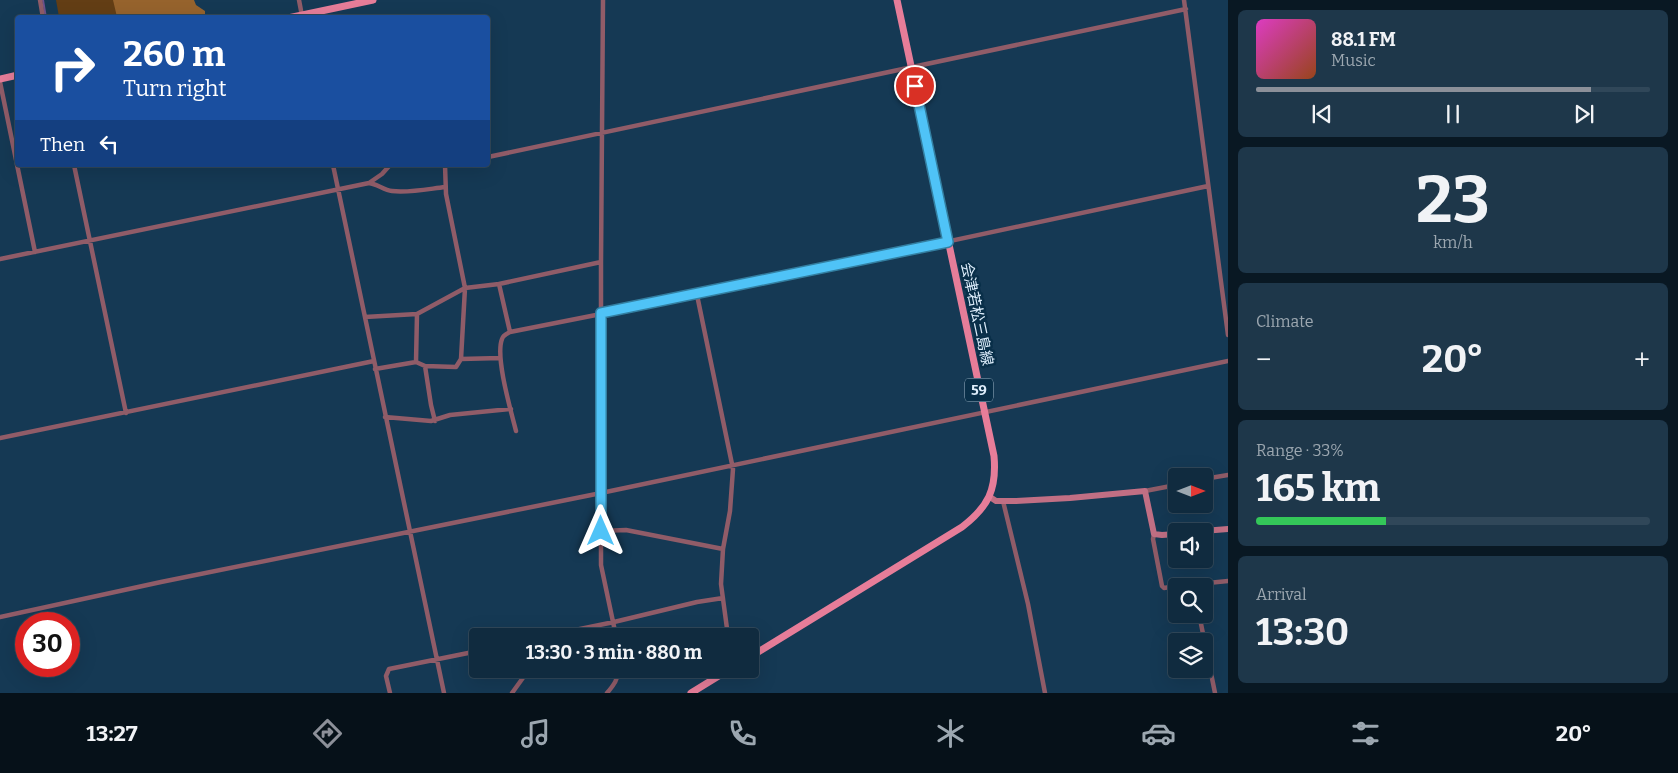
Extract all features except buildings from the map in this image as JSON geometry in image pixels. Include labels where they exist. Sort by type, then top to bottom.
[{"type":"main road","points":[[306,15],[373,0]]},
{"type":"main road","name":"会津若松三島線","points":[[759,652],[962,528],[976,516],[990,497],[995,467],[897,0]]},
{"type":"main road","points":[[0,80],[15,76]]},
{"type":"main road","points":[[691,693],[715,678]]},
{"type":"street","points":[[40,0],[43,15]]},
{"type":"street","points":[[298,0],[302,15]]},
{"type":"street","points":[[603,0],[601,565],[615,628]]},
{"type":"street","points":[[1184,0],[1228,335]]},
{"type":"street","points":[[490,157],[1186,9]]},
{"type":"street","points":[[0,80],[15,154]]},
{"type":"street","points":[[18,167],[35,252]]},
{"type":"street","points":[[74,167],[126,412]]},
{"type":"street","points":[[332,167],[444,693]]},
{"type":"street","points":[[369,183],[388,167]]},
{"type":"street","points":[[375,369],[416,362],[425,366],[456,367],[461,359],[465,288],[445,187],[445,167]]},
{"type":"street","points":[[0,259],[369,183],[392,191],[445,187]]},
{"type":"street","points":[[516,431],[500,358],[501,340],[504,335],[510,332],[696,295],[1208,186]]},
{"type":"street","points":[[365,317],[417,314],[465,288],[499,284],[601,262]]},
{"type":"street","points":[[499,284],[510,332]]},
{"type":"street","points":[[696,295],[733,469],[730,511],[723,549],[721,584],[727,628]]},
{"type":"street","points":[[416,362],[417,314]]},
{"type":"street","points":[[461,359],[500,358]]},
{"type":"street","points":[[0,438],[374,361]]},
{"type":"street","points":[[0,617],[1228,361]]},
{"type":"street","points":[[425,366],[434,421]]},
{"type":"street","points":[[386,417],[434,421],[450,415],[510,409]]},
{"type":"street","points":[[1213,478],[1228,475]]},
{"type":"street","points":[[990,497],[994,500],[1003,501],[1070,498],[1145,491],[1168,487]]},
{"type":"street","points":[[1145,491],[1162,586],[1168,587]]},
{"type":"street","points":[[1003,501],[1028,604],[1045,693]]},
{"type":"street","points":[[1213,530],[1228,529]]},
{"type":"street","points":[[601,531],[626,530],[723,549]]},
{"type":"street","points":[[1154,534],[1168,535]]},
{"type":"street","points":[[1213,583],[1228,581]]},
{"type":"street","points":[[585,628],[697,602],[723,598]]},
{"type":"street","points":[[1201,623],[1215,693]]},
{"type":"street","points":[[390,693],[386,676],[389,669],[469,652]]},
{"type":"street","points":[[512,693],[523,678]]},
{"type":"street","points":[[607,693],[615,684],[617,678]]},
{"type":"shaded area","points":[[56,0],[192,0],[195,15],[59,15]]},
{"type":"shaded area","points":[[113,0],[194,0],[196,5],[205,11],[205,15],[117,15]]},
{"type":"waterway","points":[[43,0],[46,15]]},
{"type":"route","points":[[601,531],[601,313],[948,242],[915,86]]}]
